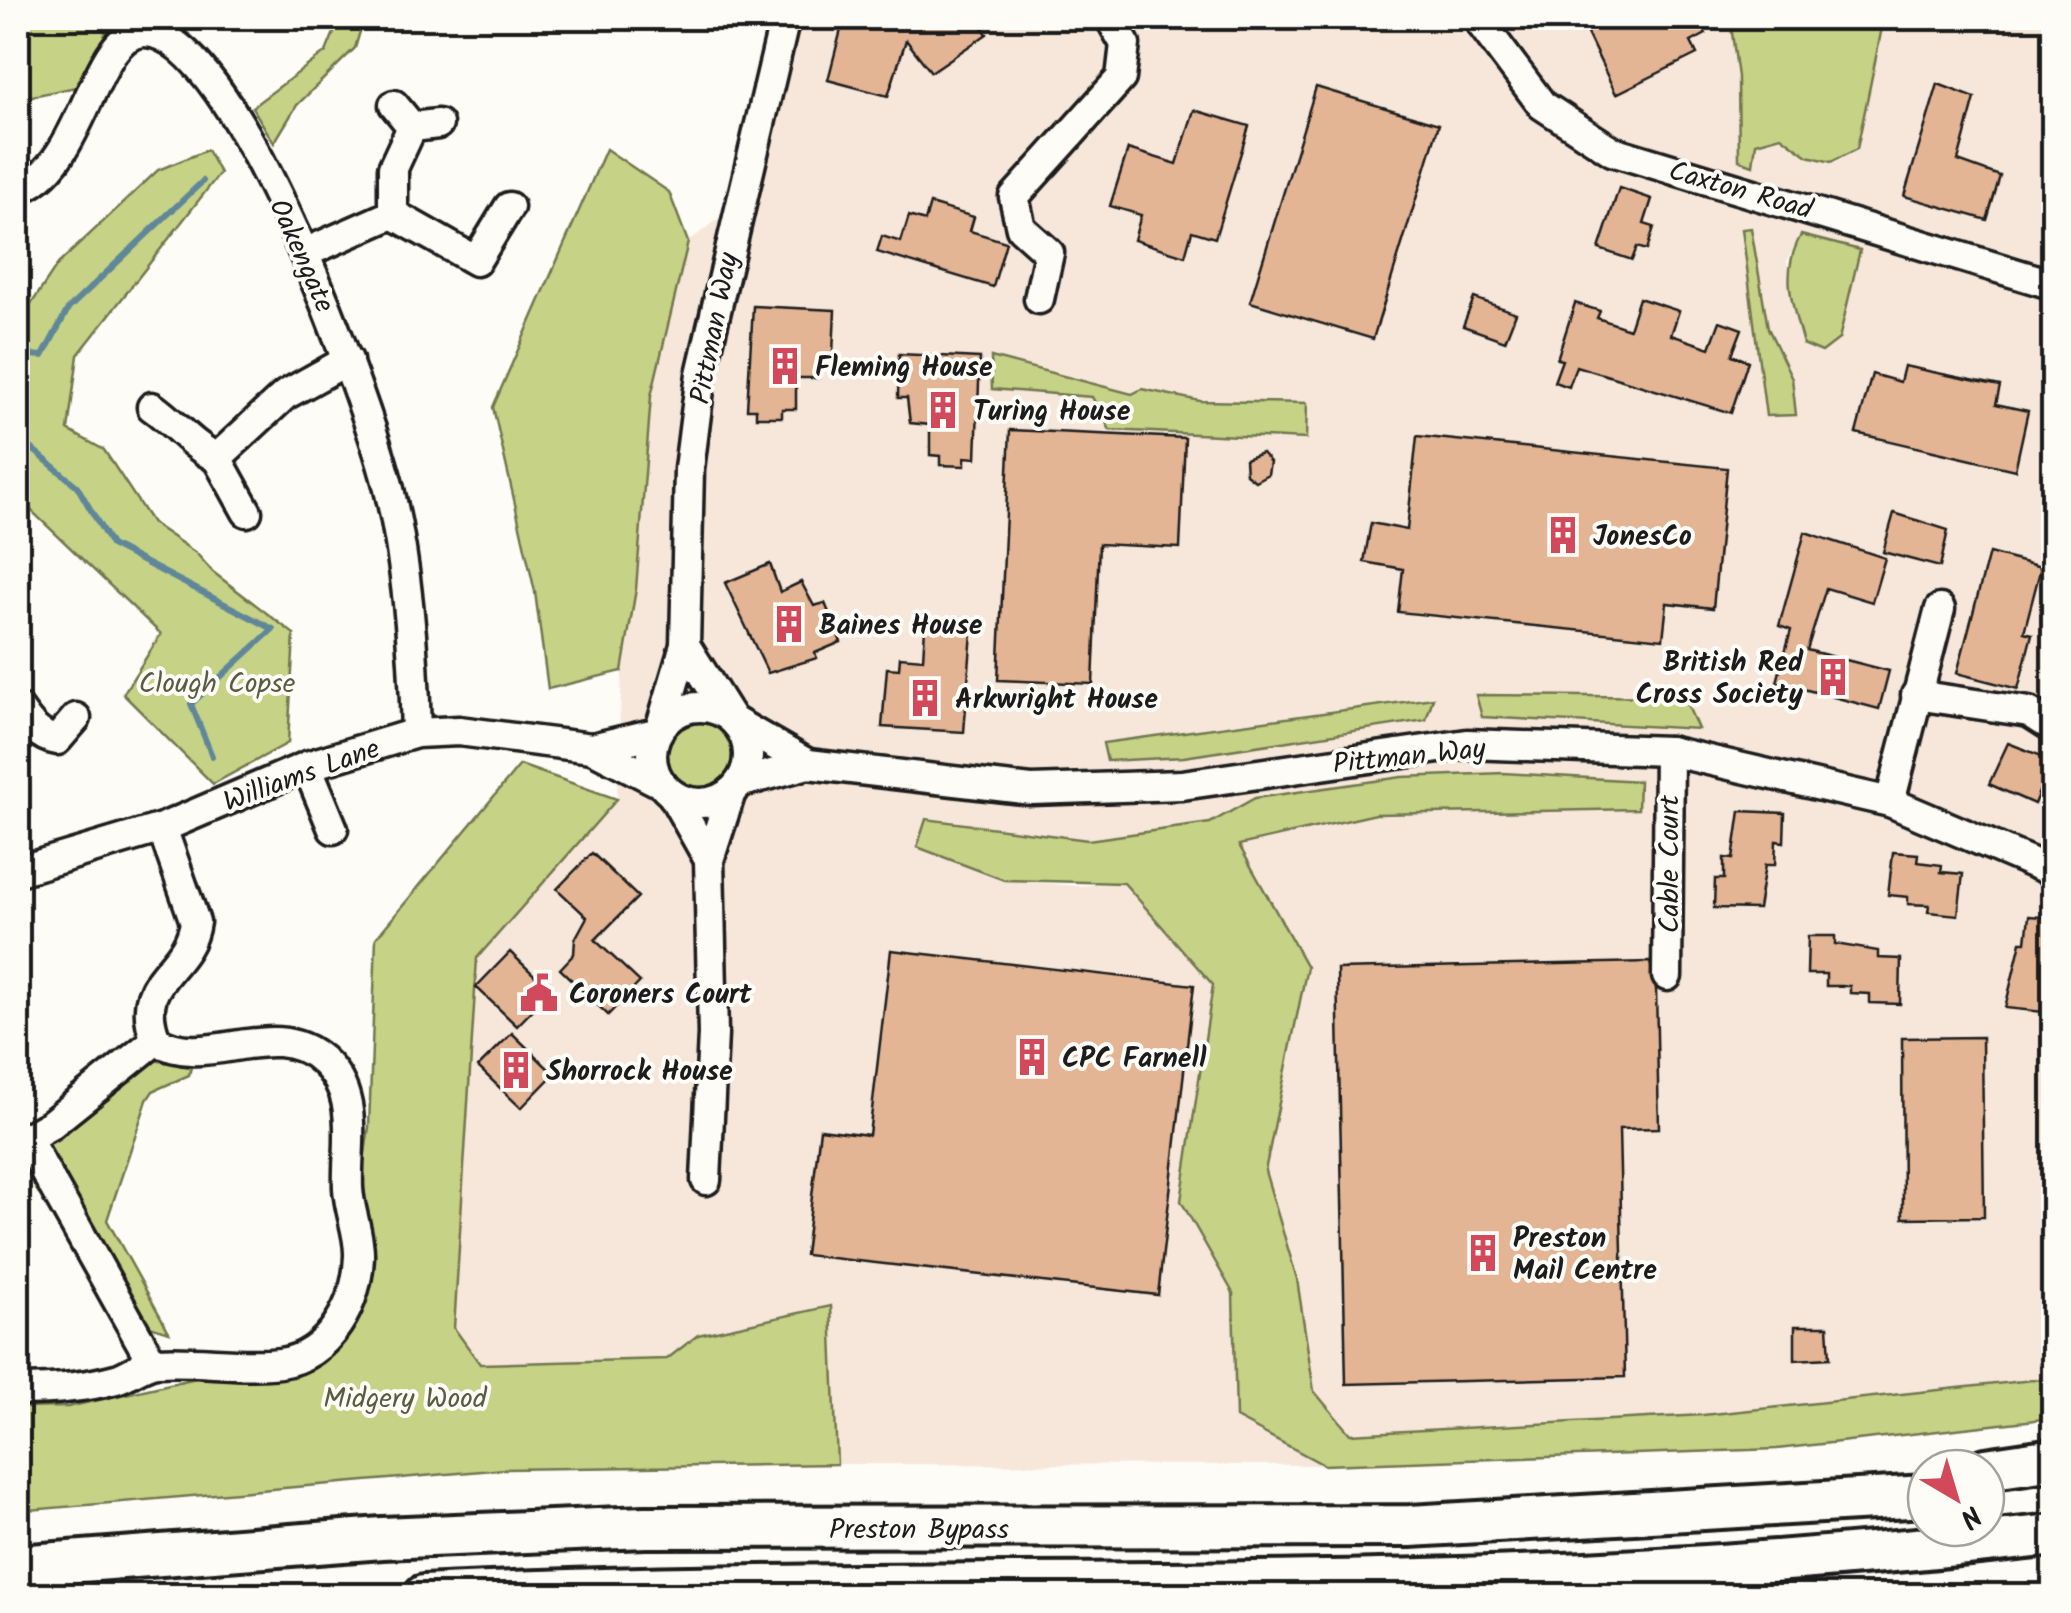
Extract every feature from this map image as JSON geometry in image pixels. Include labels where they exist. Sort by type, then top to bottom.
[{"type":"highway","points":[[2006,1465],[2054,1459]]},
{"type":"highway","points":[[1821,1503],[1906,1485]]},
{"type":"highway","points":[[2006,1490],[2054,1486]]},
{"type":"highway","points":[[1821,1503],[1906,1497]]},
{"type":"highway","name":"Preston Bypass","points":[[18,1566],[382,1538],[645,1527],[1390,1526],[1821,1503]]},
{"type":"highway","name":"Preston Bypass","points":[[424,1596],[653,1584],[1429,1579],[1709,1566],[2054,1535]]},
{"type":"street","name":"Pittman Way","points":[[659,730],[685,645],[689,469],[702,374],[785,18]]},
{"type":"street","points":[[1039,299],[1050,252],[1021,228],[1014,197],[1121,78],[1124,44],[1110,18]]},
{"type":"street","name":"Caxton Road","points":[[1478,18],[1542,105],[1612,151],[2054,285]]},
{"type":"street","name":"Oakengate","points":[[18,189],[29,186],[56,161],[79,126],[95,82],[117,43],[142,31],[165,36],[190,55],[244,133],[307,252],[348,360],[394,518],[415,682],[416,732]]},
{"type":"street","points":[[393,214],[393,168],[414,119]]},
{"type":"street","points":[[393,214],[472,270],[509,207]]},
{"type":"street","points":[[307,252],[393,214]]},
{"type":"street","points":[[217,458],[285,395],[348,360]]},
{"type":"street","points":[[152,406],[185,432],[198,449],[217,458],[246,512]]},
{"type":"street","points":[[1890,802],[1940,609]]},
{"type":"street","name":"Pittman Way","points":[[685,645],[734,721],[808,764],[1031,790],[1182,785],[1466,744],[1669,751],[1890,802],[2054,872]]},
{"type":"street","points":[[1916,695],[2029,712],[2054,728]]},
{"type":"street","points":[[706,1180],[713,1034],[710,860],[748,752],[734,721],[702,706],[672,715],[659,730],[652,760],[710,860]]},
{"type":"street","points":[[18,708],[32,728],[58,740],[76,718]]},
{"type":"street","name":"Williams Lane","points":[[592,748],[659,730]]},
{"type":"street","name":"Williams Lane","points":[[18,871],[162,828],[307,766],[416,732],[459,731],[592,748],[667,789]]},
{"type":"street","name":"Cable Court","points":[[1667,976],[1669,751]]},
{"type":"street","name":"Pittman Way","points":[[735,787],[808,764]]},
{"type":"street","points":[[307,766],[333,830]]},
{"type":"street","points":[[667,789],[702,803],[735,787]]},
{"type":"street","points":[[18,1390],[62,1390],[120,1378],[152,1362],[282,1363],[308,1353],[336,1330],[353,1295],[360,1254],[348,1201],[346,1151],[352,1116],[338,1078],[320,1058],[289,1044],[259,1040],[196,1054],[172,1050],[156,1040],[147,1017],[151,995],[192,938],[195,922],[162,828]]},
{"type":"street","points":[[152,1362],[22,1141],[156,1040]]},
{"type":"shaded area","points":[[802,18],[1730,18],[1752,164],[1756,143],[1781,136],[1808,156],[1877,46],[1884,18],[2053,18],[2053,1378],[1703,1415],[1350,1434],[1314,1391],[1297,1279],[1265,1171],[1307,967],[1239,845],[1376,814],[1638,809],[1639,781],[1504,773],[1402,777],[1255,798],[1210,823],[1088,840],[927,819],[917,846],[1004,880],[1079,886],[1124,883],[1213,985],[1181,1202],[1233,1293],[1236,1418],[1324,1465],[837,1464],[831,1307],[698,1335],[668,1359],[480,1364],[454,1328],[477,958],[617,799],[622,671],[636,589],[651,396],[688,242],[763,184]],"holes":[[[1751,229],[1768,328],[1796,415],[1766,415]],[[1800,236],[1860,251],[1839,339],[1804,344],[1787,261]],[[995,359],[1132,394],[1142,389],[1200,401],[1307,403],[1306,439],[1111,430],[1092,397],[1000,390]],[[1425,720],[1184,757],[1108,761],[1104,744]]]},
{"type":"green space","points":[[22,18],[88,18],[106,32],[81,86],[18,99],[18,25]]},
{"type":"green space","points":[[340,18],[364,18],[355,48],[297,105],[274,143],[252,107],[326,52]]},
{"type":"green space","points":[[1730,18],[1884,18],[1857,149],[1831,162],[1808,156],[1781,136],[1756,143],[1753,165],[1739,160],[1738,77]]},
{"type":"green space","points":[[606,149],[669,192],[688,242],[651,396],[636,589],[622,671],[548,689],[535,592],[493,407]]},
{"type":"green space","name":"Clough Copse","points":[[207,150],[220,173],[78,355],[68,430],[104,450],[152,523],[196,553],[213,572],[294,634],[288,743],[213,784],[123,694],[161,634],[18,498],[18,309],[26,312],[58,264],[158,170]]},
{"type":"green space","points":[[1751,228],[1768,328],[1792,378],[1796,415],[1766,416],[1742,229]]},
{"type":"green space","points":[[1801,235],[1860,250],[1839,339],[1822,352],[1803,344],[1792,302],[1791,262]]},
{"type":"green space","points":[[991,357],[1132,394],[1142,389],[1200,401],[1307,403],[1306,439],[1110,430],[1092,397],[992,389]]},
{"type":"green space","points":[[1476,695],[1684,697],[1698,729],[1482,717]]},
{"type":"green space","points":[[1433,698],[1426,720],[1184,757],[1107,761],[1103,743]]},
{"type":"green space","points":[[700,721],[725,731],[735,756],[725,781],[700,791],[675,781],[665,756],[675,731]]},
{"type":"green space","name":"Midgery Wood","points":[[520,765],[617,799],[477,958],[454,1328],[480,1364],[667,1359],[698,1335],[831,1306],[837,1464],[505,1469],[18,1511],[18,1408],[68,1407],[223,1372],[281,1376],[312,1368],[340,1348],[357,1322],[372,1260],[362,1173],[369,1127],[376,938]]},
{"type":"green space","points":[[1503,773],[1639,781],[1638,809],[1376,814],[1239,845],[1307,967],[1265,1171],[1297,1279],[1314,1391],[1350,1434],[1703,1415],[2053,1378],[2053,1418],[1777,1449],[1324,1465],[1236,1418],[1233,1293],[1181,1201],[1213,985],[1124,883],[1004,880],[917,847],[926,819],[1088,840],[1210,823],[1255,798],[1402,777]]},
{"type":"green space","points":[[154,1060],[191,1067],[189,1075],[153,1091],[147,1100],[107,1220],[169,1332],[140,1323],[58,1178],[46,1145]]},
{"type":"building","points":[[844,18],[976,18],[987,34],[931,72],[906,40],[888,96],[828,80]]},
{"type":"building","points":[[1604,18],[1698,18],[1706,34],[1691,42],[1697,54],[1616,94],[1584,27]]},
{"type":"building","points":[[1938,84],[1975,98],[1958,161],[2000,176],[1987,220],[1904,196]]},
{"type":"building","points":[[1316,87],[1439,124],[1373,339],[1250,302]]},
{"type":"building","points":[[1194,110],[1249,126],[1215,238],[1192,231],[1185,256],[1134,240],[1141,215],[1110,206],[1128,149],[1177,164]]},
{"type":"building","points":[[1619,188],[1652,199],[1644,224],[1654,227],[1647,250],[1637,247],[1632,260],[1599,249]]},
{"type":"building","points":[[930,204],[974,217],[970,231],[1006,242],[993,287],[877,252],[882,236],[901,242],[909,216],[925,221]]},
{"type":"building","points":[[1474,298],[1516,313],[1505,341],[1463,326]]},
{"type":"building","points":[[1639,298],[1679,311],[1671,335],[1710,348],[1720,321],[1742,329],[1732,355],[1748,361],[1731,413],[1576,366],[1569,387],[1554,382],[1562,360],[1557,359],[1575,303],[1600,311],[1597,318],[1629,329]]},
{"type":"building","name":"Fleming House","points":[[753,306],[835,310],[833,354],[822,354],[819,378],[796,378],[796,409],[782,409],[782,417],[756,417],[756,409],[747,409]]},
{"type":"building","name":"Turing House","points":[[899,354],[980,358],[976,458],[965,457],[965,466],[940,465],[940,456],[930,455],[930,425],[910,423],[907,398],[898,398]]},
{"type":"building","points":[[1904,366],[2000,386],[1996,404],[2028,411],[2015,470],[1856,433],[1872,374],[1900,382]]},
{"type":"building","points":[[1010,430],[1185,438],[1180,548],[1099,544],[1093,684],[998,680]]},
{"type":"building","name":"JonesCo","points":[[1417,436],[1727,468],[1713,608],[1667,603],[1663,639],[1398,612],[1403,569],[1364,562],[1371,523],[1407,530]]},
{"type":"building","points":[[1262,453],[1270,462],[1268,474],[1255,481],[1246,474],[1245,459]]},
{"type":"building","points":[[1894,513],[1948,530],[1940,567],[1883,552]]},
{"type":"building","points":[[1805,532],[1885,558],[1872,602],[1826,588],[1807,650],[1889,671],[1879,709],[1777,682],[1791,630],[1779,626]]},
{"type":"building","points":[[1989,553],[2041,567],[2024,632],[2032,634],[2018,689],[1957,673]]},
{"type":"building","name":"Baines House","points":[[770,564],[780,592],[801,582],[814,606],[825,603],[841,642],[815,653],[817,658],[768,673],[725,583]]},
{"type":"building","name":"Arkwright House","points":[[925,628],[972,632],[964,732],[882,727],[887,668],[899,669],[900,657],[923,659]]},
{"type":"building","points":[[2008,743],[2052,760],[2034,804],[1989,784]]},
{"type":"building","points":[[1740,811],[1785,813],[1784,842],[1776,841],[1775,865],[1765,865],[1758,909],[1714,908],[1715,879],[1724,879],[1724,858],[1733,859]]},
{"type":"building","points":[[1893,852],[1918,854],[1917,862],[1942,865],[1941,872],[1963,874],[1958,915],[1928,912],[1929,905],[1908,904],[1908,897],[1888,895]]},
{"type":"building","points":[[592,853],[638,897],[595,940],[640,982],[608,1015],[560,969],[574,954],[575,939],[587,917],[557,889]]},
{"type":"building","points":[[2029,916],[2054,918],[2054,977],[2044,1012],[2005,1008],[2021,942],[2026,942]]},
{"type":"building","points":[[1808,936],[1835,936],[1835,944],[1878,951],[1878,958],[1901,959],[1900,1004],[1870,1003],[1870,994],[1850,993],[1850,986],[1826,986],[1826,974],[1807,974]]},
{"type":"building","name":"CPC Farnell","points":[[891,950],[1194,985],[1158,1295],[805,1255],[820,1129],[869,1135]]},
{"type":"building","points":[[510,952],[551,991],[517,1026],[476,987]]},
{"type":"building","name":"Preston Mail Centre","points":[[1650,962],[1656,989],[1659,1128],[1619,1129],[1625,1377],[1346,1384],[1337,969]]},
{"type":"building","name":"Shorrock House","points":[[512,1033],[554,1074],[521,1108],[478,1067]]},
{"type":"building","points":[[1982,1037],[1984,1217],[1903,1218],[1902,1038]]},
{"type":"building","points":[[1795,1326],[1828,1326],[1830,1358],[1795,1360]]},
{"type":"waterway","points":[[18,354],[43,356],[68,309],[203,181]]},
{"type":"waterway","points":[[18,423],[18,437],[77,486],[111,545],[273,629],[191,704],[212,756]]},
{"type":"place","name":"Fleming House","points":[[785,366]]},
{"type":"place","name":"Turing House","points":[[943,410]]},
{"type":"place","name":"JonesCo","points":[[1563,535]]},
{"type":"place","name":"Baines House","points":[[789,624]]},
{"type":"place","name":"British Red Cross Society","points":[[1833,677]]},
{"type":"place","name":"Arkwright House","points":[[925,698]]},
{"type":"place","name":"Coroners Court","points":[[539,993]]},
{"type":"place","name":"CPC Farnell","points":[[1032,1057]]},
{"type":"place","name":"Shorrock House","points":[[516,1070]]},
{"type":"place","name":"Preston Mail Centre","points":[[1483,1253]]}]
